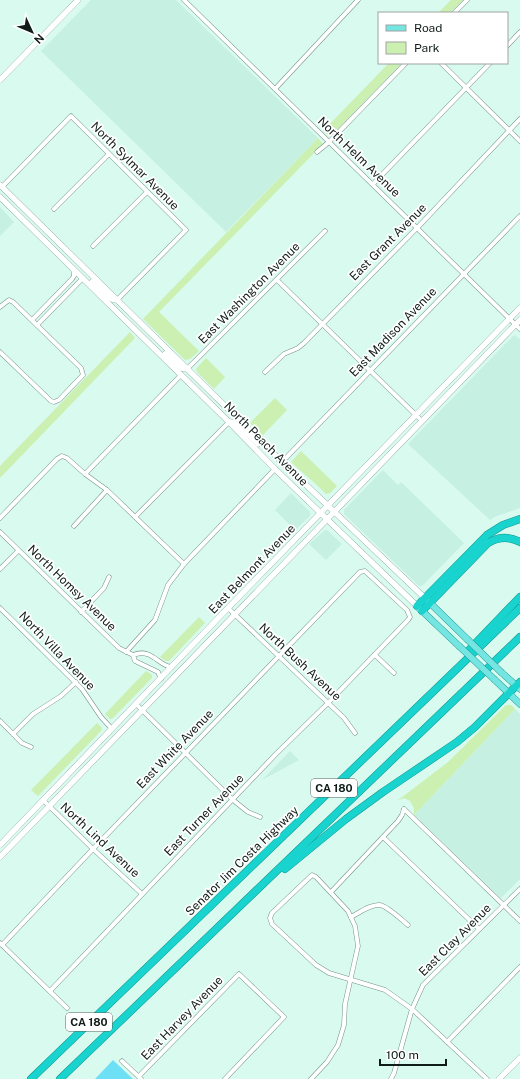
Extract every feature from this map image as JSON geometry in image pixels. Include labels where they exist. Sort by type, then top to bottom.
[{"type":"highway","points":[[427,601],[487,535],[503,525],[520,519]]},
{"type":"highway","points":[[419,608],[488,543],[493,540],[503,538],[520,542]]},
{"type":"highway","points":[[370,754],[520,597]]},
{"type":"highway","name":"Senator Jim Costa Highway","points":[[31,1079],[520,608]]},
{"type":"highway","name":"CA 180","points":[[60,1079],[520,637]]},
{"type":"highway","points":[[247,899],[346,819],[457,742],[519,686]]},
{"type":"main road","points":[[0,80],[78,0]]},
{"type":"main road","name":"North Peach Avenue","points":[[1,186],[333,512],[502,673],[519,686]]},
{"type":"main road","name":"North Peach Avenue","points":[[0,197],[229,422],[275,470],[520,704]]},
{"type":"main road","points":[[83,278],[90,280],[111,299],[117,300]]},
{"type":"main road","name":"East Belmont Avenue","points":[[0,845],[520,308]]},
{"type":"main road","name":"East Belmont Avenue","points":[[0,857],[326,519],[422,421],[518,327],[520,320]]},
{"type":"main road","points":[[157,351],[165,354],[181,368],[187,369]]},
{"type":"main road","points":[[229,422],[235,422],[258,444],[267,448]]},
{"type":"main road","points":[[499,1079],[520,1058]]},
{"type":"street","name":"North Helm Avenue","points":[[184,0],[518,327]]},
{"type":"street","points":[[275,89],[358,0]]},
{"type":"street","points":[[455,12],[466,0]]},
{"type":"street","points":[[508,45],[520,32]]},
{"type":"street","points":[[317,152],[329,142],[405,64]]},
{"type":"street","points":[[442,64],[520,141]]},
{"type":"street","points":[[372,184],[489,64]]},
{"type":"street","name":"North Sylmar Avenue","points":[[1,186],[71,116],[186,230],[117,300]]},
{"type":"street","name":"East Grant Avenue","points":[[265,372],[284,354],[298,348],[304,343],[417,228],[520,119]]},
{"type":"street","points":[[54,209],[109,154]]},
{"type":"street","points":[[93,246],[147,192]]},
{"type":"street","name":"East Madison Avenue","points":[[282,462],[520,216]]},
{"type":"street","name":"East Washington Avenue","points":[[187,369],[325,231]]},
{"type":"street","points":[[32,320],[72,279],[74,276],[73,268]]},
{"type":"street","points":[[37,325],[83,278]]},
{"type":"street","points":[[277,280],[422,421]]},
{"type":"street","points":[[0,307],[8,300],[13,302],[81,368],[83,372],[81,377],[59,400],[54,402],[49,400],[0,352]]},
{"type":"street","points":[[84,474],[181,375]]},
{"type":"street","points":[[135,517],[229,422]]},
{"type":"street","points":[[0,518],[58,458],[62,456],[67,458],[84,474],[107,490],[184,564]]},
{"type":"street","points":[[126,652],[155,620],[168,585],[184,564],[275,470]]},
{"type":"street","points":[[74,526],[107,490]]},
{"type":"street","name":"North Homsy Avenue","points":[[0,532],[119,648],[133,655],[136,661],[158,672],[161,679]]},
{"type":"street","points":[[0,569],[18,551]]},
{"type":"street","name":"East Turner Avenue","points":[[50,991],[276,754],[375,655],[410,617],[407,610],[365,571]]},
{"type":"street","name":"East White Avenue","points":[[1,944],[360,572],[365,571]]},
{"type":"street","points":[[81,612],[104,588],[109,577]]},
{"type":"street","name":"North Villa Avenue","points":[[0,608],[76,682],[88,696],[105,722],[112,729]]},
{"type":"street","name":"North Bush Avenue","points":[[228,608],[344,718],[355,733]]},
{"type":"street","name":"North Homsy Avenue","points":[[133,655],[139,652],[156,658],[168,667],[172,667]]},
{"type":"street","points":[[375,655],[394,673]]},
{"type":"street","points":[[13,734],[33,714],[61,696],[76,682]]},
{"type":"street","points":[[136,704],[233,800],[248,812],[260,817]]},
{"type":"street","points":[[0,721],[22,743],[32,747]]},
{"type":"street","name":"North Lind Avenue","points":[[43,800],[142,894]]},
{"type":"street","points":[[331,892],[398,821],[404,809],[520,921]]},
{"type":"street","points":[[383,837],[479,929]]},
{"type":"street","points":[[311,1079],[327,1062],[338,1045],[344,1025],[344,1004],[351,981],[358,946],[355,926],[348,911],[331,892],[312,875],[272,913],[270,918],[272,924],[316,965],[329,973],[351,981],[385,990],[412,1009],[487,1079]]},
{"type":"street","name":"East Clay Avenue","points":[[391,1079],[412,1009],[423,985],[520,889]]},
{"type":"street","points":[[351,916],[370,907],[380,905],[408,925]]},
{"type":"street","points":[[1,944],[67,1008]]},
{"type":"street","points":[[447,1042],[520,967]]},
{"type":"street","name":"East Harvey Avenue","points":[[140,1078],[239,974],[284,1017],[225,1079]]},
{"type":"street","points":[[122,1061],[140,1078]]},
{"type":"shaded area","points":[[91,0],[176,0],[318,138],[226,232],[41,51]]},
{"type":"shaded area","points":[[0,207],[14,222],[0,236]]},
{"type":"shaded area","points":[[514,335],[520,339],[520,508],[490,520],[408,444]]},
{"type":"shaded area","points":[[383,470],[398,485],[401,482],[464,543],[422,586],[419,586],[344,514],[344,510]]},
{"type":"shaded area","points":[[291,493],[310,512],[310,516],[295,530],[275,510]]},
{"type":"shaded area","points":[[325,530],[327,530],[342,544],[326,560],[309,544]]},
{"type":"shaded area","points":[[515,709],[520,714],[520,879],[501,898],[414,815]]},
{"type":"shaded area","points":[[290,751],[299,760],[262,780]]},
{"type":"green space","points":[[451,0],[463,0],[451,12],[439,12]]},
{"type":"green space","points":[[388,64],[401,64],[332,135],[329,136],[323,131]]},
{"type":"green space","points":[[318,138],[323,144],[159,312],[199,351],[190,359],[185,360],[143,319]]},
{"type":"green space","points":[[130,332],[135,338],[0,478],[0,466]]},
{"type":"green space","points":[[206,358],[225,377],[214,389],[197,372],[196,369]]},
{"type":"green space","points":[[275,398],[287,410],[262,436],[250,423]]},
{"type":"green space","points":[[301,451],[337,486],[330,493],[326,494],[291,462]]},
{"type":"green space","points":[[199,617],[205,623],[169,661],[166,661],[160,657]]},
{"type":"green space","points":[[146,671],[152,675],[152,678],[112,719],[110,719],[105,714]]},
{"type":"green space","points":[[506,705],[511,705],[515,709],[414,815],[414,808],[410,801],[404,798],[397,801],[448,762]]},
{"type":"green space","points":[[97,723],[102,728],[101,731],[38,796],[31,790]]},
{"type":"water","points":[[113,1060],[133,1079],[95,1079]]}]
